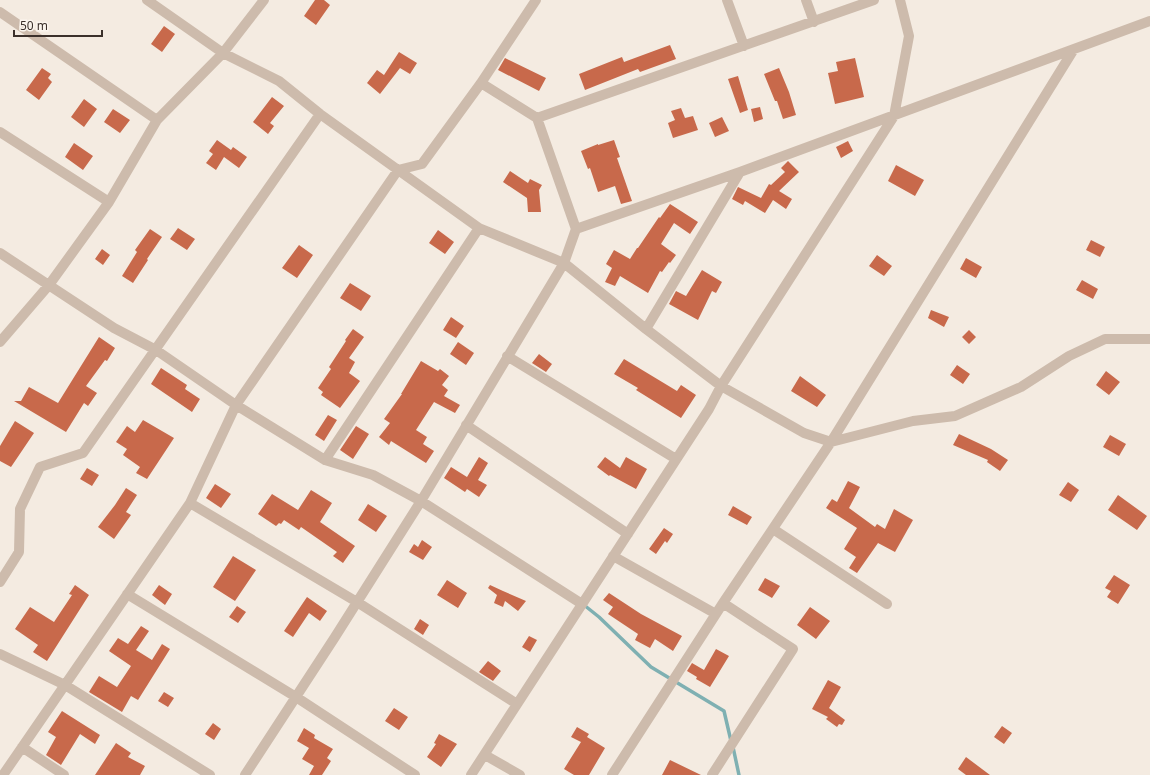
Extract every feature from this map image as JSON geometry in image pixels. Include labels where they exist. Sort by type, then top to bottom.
[{"type":"street","points":[[147,0],[223,53],[278,80],[320,114],[479,228],[564,263],[646,329],[721,386],[804,433],[831,442],[914,421],[955,416],[1021,387],[1069,356],[1105,339],[1150,339]]},
{"type":"street","points":[[0,342],[49,284],[109,202],[157,120],[223,53],[264,0]]},
{"type":"street","points":[[3,775],[190,503],[236,405],[398,170],[422,164],[481,83],[536,0]]},
{"type":"street","points":[[727,0],[744,46]]},
{"type":"street","points":[[806,0],[814,22]]},
{"type":"street","points":[[537,118],[874,0]]},
{"type":"street","points":[[471,775],[709,409],[721,386],[894,116],[909,36],[900,0]]},
{"type":"street","points":[[0,12],[157,120]]},
{"type":"street","points":[[576,229],[740,172],[1150,21]]},
{"type":"street","points":[[612,775],[723,603],[831,442],[1074,49]]},
{"type":"street","points":[[245,775],[421,501],[564,263],[576,229],[537,118],[481,83]]},
{"type":"street","points":[[0,582],[19,552],[20,510],[40,467],[83,453],[320,114]]},
{"type":"street","points":[[0,132],[109,202]]},
{"type":"street","points":[[646,329],[740,172]]},
{"type":"street","points":[[325,460],[479,228]]},
{"type":"street","points":[[0,253],[114,328],[156,350],[236,405],[325,460],[373,474],[421,501],[582,604]]},
{"type":"street","points":[[507,356],[676,459]]},
{"type":"street","points":[[466,425],[628,534]]},
{"type":"street","points":[[190,503],[357,602],[517,704]]},
{"type":"street","points":[[773,529],[887,604]]},
{"type":"street","points":[[613,556],[716,614]]},
{"type":"street","points":[[127,594],[296,697],[415,775]]},
{"type":"street","points":[[712,775],[793,649],[723,603]]},
{"type":"street","points":[[0,654],[65,685],[210,775]]},
{"type":"street","points":[[22,747],[64,775]]},
{"type":"street","points":[[485,755],[520,775]]},
{"type":"building","points":[[315,0],[324,0],[330,5],[316,25],[304,16]]},
{"type":"building","points":[[164,26],[175,34],[162,52],[151,44]]},
{"type":"building","points":[[670,45],[676,59],[640,72],[638,69],[585,90],[579,74],[622,57],[624,62]]},
{"type":"building","points":[[399,52],[417,63],[410,74],[400,68],[380,94],[367,83],[377,70],[384,75]]},
{"type":"building","points":[[505,58],[546,78],[539,91],[498,70]]},
{"type":"building","points":[[855,58],[864,97],[835,104],[828,73],[838,71],[836,62]]},
{"type":"building","points":[[42,68],[51,74],[48,78],[52,82],[39,100],[26,90]]},
{"type":"building","points":[[779,68],[789,92],[796,115],[783,119],[777,101],[775,101],[764,74]]},
{"type":"building","points":[[738,76],[748,110],[740,113],[728,79]]},
{"type":"building","points":[[272,97],[284,106],[270,123],[274,126],[268,134],[253,122]]},
{"type":"building","points":[[84,99],[97,109],[84,127],[71,117]]},
{"type":"building","points":[[760,107],[763,119],[754,122],[751,109]]},
{"type":"building","points":[[681,108],[685,118],[693,116],[698,130],[673,138],[668,123],[675,120],[671,111]]},
{"type":"building","points":[[113,109],[130,120],[120,133],[104,122]]},
{"type":"building","points":[[722,117],[729,131],[715,137],[709,123]]},
{"type":"building","points":[[217,140],[231,150],[233,147],[247,157],[239,168],[224,157],[216,170],[206,163],[213,154],[209,151]]},
{"type":"building","points":[[614,140],[620,157],[617,158],[632,201],[621,204],[615,186],[598,192],[590,168],[588,169],[581,151],[598,144]]},
{"type":"building","points":[[848,141],[853,151],[841,158],[836,147]]},
{"type":"building","points":[[74,143],[93,156],[83,170],[65,157]]},
{"type":"building","points":[[788,161],[799,172],[779,191],[792,199],[786,209],[773,200],[765,213],[745,201],[743,205],[732,199],[738,187],[761,198],[769,184],[771,185],[785,172],[781,168]]},
{"type":"building","points":[[896,165],[924,180],[915,196],[888,181]]},
{"type":"building","points":[[510,171],[528,183],[530,179],[542,185],[539,190],[541,212],[528,212],[527,198],[503,182]]},
{"type":"building","points":[[670,204],[698,222],[690,234],[674,223],[661,244],[676,255],[662,272],[660,271],[648,293],[620,276],[615,286],[605,282],[612,268],[606,264],[614,250],[630,259],[659,217],[660,218]]},
{"type":"building","points":[[178,228],[195,239],[187,250],[170,239]]},
{"type":"building","points":[[150,229],[162,237],[133,283],[122,276],[137,252],[135,250]]},
{"type":"building","points":[[438,230],[454,242],[445,254],[429,243]]},
{"type":"building","points":[[1091,240],[1105,247],[1100,257],[1086,250]]},
{"type":"building","points":[[299,245],[313,255],[297,278],[282,268]]},
{"type":"building","points":[[102,249],[110,255],[103,265],[95,259]]},
{"type":"building","points":[[877,255],[892,266],[884,276],[869,266]]},
{"type":"building","points":[[966,258],[982,267],[976,278],[960,269]]},
{"type":"building","points":[[702,270],[722,282],[716,293],[712,291],[698,320],[669,304],[676,291],[686,296]]},
{"type":"building","points":[[1082,280],[1098,289],[1093,299],[1076,290]]},
{"type":"building","points":[[350,283],[371,296],[361,311],[340,298]]},
{"type":"building","points":[[931,310],[949,317],[944,327],[928,318]]},
{"type":"building","points":[[451,317],[464,326],[456,338],[443,330]]},
{"type":"building","points":[[353,329],[364,337],[349,358],[355,362],[349,373],[360,381],[340,408],[321,395],[323,392],[318,388],[331,369],[329,367]]},
{"type":"building","points":[[969,330],[976,337],[969,344],[962,337]]},
{"type":"building","points":[[99,337],[115,348],[107,361],[105,360],[86,386],[97,393],[88,406],[84,403],[66,432],[14,401],[21,401],[29,387],[58,403]]},
{"type":"building","points":[[458,342],[474,353],[466,365],[450,354]]},
{"type":"building","points":[[539,354],[552,364],[546,372],[532,363]]},
{"type":"building","points":[[624,359],[677,391],[681,385],[696,395],[681,418],[636,390],[638,388],[614,374]]},
{"type":"building","points":[[421,361],[438,371],[440,369],[449,376],[442,385],[448,390],[444,396],[460,405],[455,413],[434,402],[416,430],[427,437],[423,444],[434,451],[426,463],[391,441],[389,445],[379,437],[390,423],[384,419],[402,394]]},
{"type":"building","points":[[957,365],[970,374],[963,384],[950,375]]},
{"type":"building","points":[[161,368],[187,385],[185,389],[200,399],[192,412],[151,384]]},
{"type":"building","points":[[1106,371],[1120,382],[1109,395],[1096,385]]},
{"type":"building","points":[[800,376],[826,395],[817,407],[791,391]]},
{"type":"building","points":[[328,415],[337,420],[324,441],[315,435]]},
{"type":"building","points":[[143,420],[174,438],[147,479],[136,473],[140,467],[123,455],[127,449],[116,442],[127,426],[135,432]]},
{"type":"building","points":[[15,421],[34,433],[11,467],[0,461],[0,446]]},
{"type":"building","points":[[356,426],[369,434],[353,459],[340,450]]},
{"type":"building","points":[[959,434],[991,449],[1008,460],[1000,471],[987,462],[988,460],[953,445]]},
{"type":"building","points":[[1110,435],[1126,444],[1119,456],[1103,447]]},
{"type":"building","points":[[479,457],[488,463],[478,480],[487,485],[479,497],[467,489],[465,492],[444,478],[451,467],[467,477]]},
{"type":"building","points":[[605,457],[620,468],[626,457],[647,469],[636,489],[610,475],[609,476],[597,467]]},
{"type":"building","points":[[87,468],[99,475],[92,486],[80,479]]},
{"type":"building","points":[[848,481],[860,487],[849,508],[875,527],[877,524],[885,529],[894,509],[913,520],[895,552],[878,543],[857,573],[849,568],[856,557],[844,549],[857,528],[826,508],[832,499],[837,502]]},
{"type":"building","points":[[1068,482],[1079,490],[1071,502],[1059,495]]},
{"type":"building","points":[[215,484],[231,494],[221,508],[206,498]]},
{"type":"building","points":[[126,488],[137,495],[126,512],[131,515],[114,539],[98,527]]},
{"type":"building","points":[[311,490],[332,503],[320,522],[355,546],[343,563],[333,556],[337,552],[301,527],[299,530],[284,520],[281,524],[279,523],[276,526],[258,514],[272,494],[298,510]]},
{"type":"building","points":[[1118,495],[1147,516],[1137,530],[1108,510]]},
{"type":"building","points":[[368,504],[387,516],[376,532],[358,520]]},
{"type":"building","points":[[733,506],[752,517],[747,525],[728,515]]},
{"type":"building","points":[[664,528],[673,534],[667,543],[665,541],[656,554],[649,549]]},
{"type":"building","points":[[422,540],[432,547],[423,560],[409,552],[414,544],[418,547]]},
{"type":"building","points":[[233,556],[256,570],[235,601],[213,587]]},
{"type":"building","points":[[1114,575],[1130,585],[1118,604],[1107,597],[1111,591],[1105,588]]},
{"type":"building","points":[[765,578],[780,586],[772,598],[758,590]]},
{"type":"building","points":[[447,580],[467,593],[458,608],[437,595]]},
{"type":"building","points":[[75,585],[89,595],[47,661],[33,652],[38,645],[15,629],[30,607],[54,622],[72,595],[69,594]]},
{"type":"building","points":[[159,585],[172,594],[165,605],[152,595]]},
{"type":"building","points":[[490,585],[526,601],[518,611],[505,601],[503,607],[494,603],[497,595],[488,588]]},
{"type":"building","points":[[609,593],[641,614],[682,636],[673,651],[655,639],[650,648],[635,640],[638,634],[608,614],[613,607],[603,600]]},
{"type":"building","points":[[307,597],[327,611],[320,621],[309,613],[293,637],[284,631]]},
{"type":"building","points":[[237,606],[246,612],[238,623],[229,617]]},
{"type":"building","points":[[810,607],[830,621],[816,639],[797,625]]},
{"type":"building","points":[[420,619],[429,625],[423,635],[414,629]]},
{"type":"building","points":[[141,626],[149,631],[136,650],[152,660],[162,644],[170,649],[138,700],[131,696],[122,712],[89,692],[99,676],[117,687],[131,666],[109,651],[118,638],[128,644]]},
{"type":"building","points":[[529,636],[537,640],[530,652],[522,647]]},
{"type":"building","points":[[716,649],[729,656],[710,687],[696,679],[697,677],[687,671],[692,663],[704,670]]},
{"type":"building","points":[[488,661],[501,671],[493,681],[479,672]]},
{"type":"building","points":[[828,680],[841,687],[829,708],[845,720],[842,725],[839,724],[837,727],[826,719],[828,717],[812,709]]},
{"type":"building","points":[[164,692],[174,698],[168,707],[158,701]]},
{"type":"building","points":[[394,708],[408,717],[399,730],[385,721]]},
{"type":"building","points":[[62,711],[100,735],[95,744],[80,734],[61,765],[46,755],[56,737],[48,732]]},
{"type":"building","points":[[213,723],[221,729],[214,740],[205,734]]},
{"type":"building","points":[[1002,726],[1012,733],[1004,744],[994,737]]},
{"type":"building","points":[[577,727],[589,734],[587,737],[605,748],[589,775],[574,775],[564,769],[581,742],[571,737]]},
{"type":"building","points":[[304,728],[315,735],[314,738],[333,749],[327,758],[331,761],[322,775],[309,775],[314,766],[302,759],[309,748],[297,741]]},
{"type":"building","points":[[439,734],[457,744],[441,767],[427,757],[436,744],[434,743]]},
{"type":"building","points":[[116,743],[131,753],[128,757],[145,766],[140,775],[95,775]]},
{"type":"building","points":[[966,757],[990,775],[966,775],[958,769]]},
{"type":"building","points":[[670,760],[701,775],[662,775]]},
{"type":"waterway","points":[[584,605],[599,617],[651,667],[724,711],[731,741]]},
{"type":"waterway","points":[[733,747],[739,775]]}]
